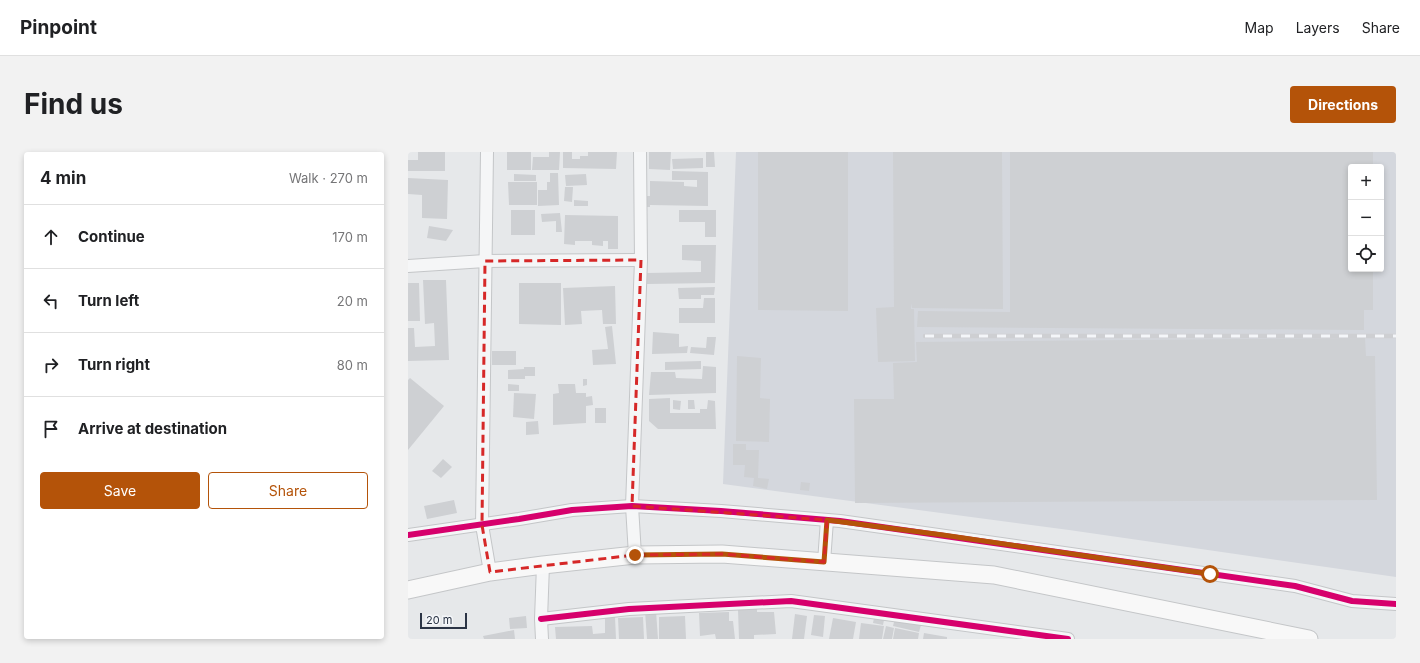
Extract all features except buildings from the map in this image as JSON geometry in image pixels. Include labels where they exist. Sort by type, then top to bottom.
[{"type":"street","points":[[486,152],[482,525],[490,572]]},
{"type":"street","points":[[635,555],[632,506],[641,260],[640,152]]},
{"type":"street","points":[[408,266],[485,261],[641,260]]},
{"type":"street","points":[[408,535],[482,525],[572,510],[632,506],[721,511],[827,520],[929,533],[1295,586],[1352,601],[1396,604]]},
{"type":"street","points":[[824,562],[827,520]]},
{"type":"street","points":[[408,590],[490,572],[543,565],[635,555],[722,554],[994,575],[1309,639]]},
{"type":"street","points":[[542,639],[541,619],[543,565]]},
{"type":"street","points":[[541,619],[629,609],[791,601],[1068,639]]},
{"type":"highlighted area","points":[[641,260],[632,506],[827,520],[824,562],[722,554],[635,555],[490,572],[482,525],[485,261]]},
{"type":"shaded area","points":[[736,152],[1396,152],[1396,577],[1069,530],[723,484]]},
{"type":"railway","points":[[925,336],[1396,336]]},
{"type":"cycle path","points":[[408,535],[572,510],[632,506],[721,511],[840,521],[1295,586],[1352,601],[1396,604]]},
{"type":"cycle path","points":[[541,619],[629,609],[791,601],[1068,639]]},
{"type":"route","points":[[635,555],[722,554],[824,562],[827,520],[943,535],[1210,574]]}]
